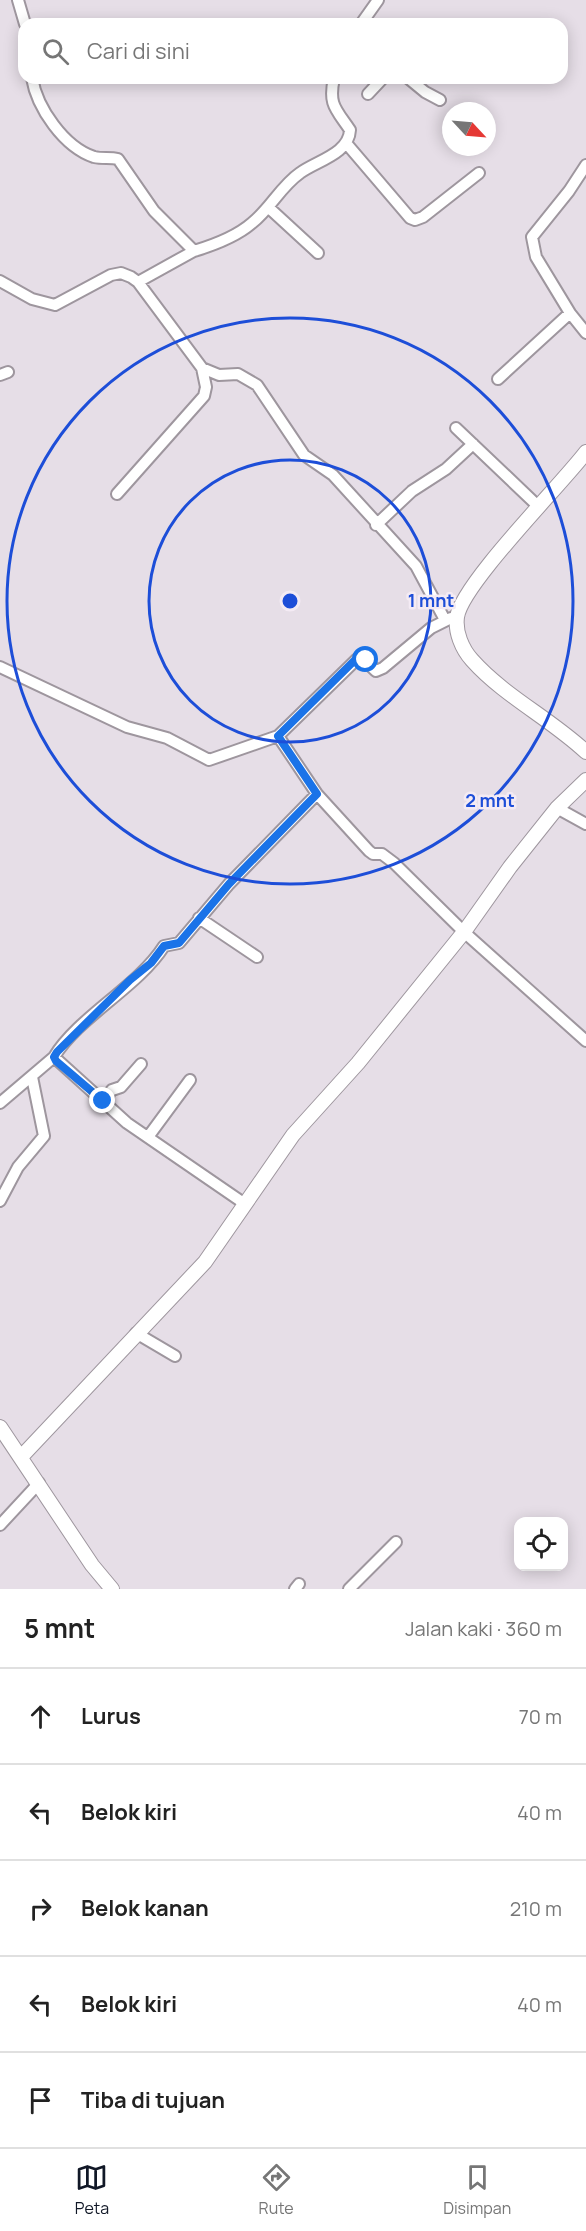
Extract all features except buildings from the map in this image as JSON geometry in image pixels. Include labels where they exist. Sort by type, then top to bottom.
[{"type":"street","points":[[18,0],[22,18]]},
{"type":"street","points":[[365,18],[378,0]]},
{"type":"street","points":[[34,84],[40,106],[62,133],[92,156],[118,159],[154,211],[194,251]]},
{"type":"street","points":[[138,282],[194,251],[236,234],[253,223],[297,174],[336,152],[346,143],[350,130],[332,105],[330,97],[333,84]]},
{"type":"street","points":[[368,94],[377,84]]},
{"type":"street","points":[[415,84],[424,92],[440,100]]},
{"type":"street","points":[[346,143],[415,220],[423,217],[479,173]]},
{"type":"street","points":[[586,165],[568,192],[532,237],[536,257],[570,313],[586,333]]},
{"type":"street","points":[[268,207],[318,253]]},
{"type":"street","points":[[0,281],[32,300],[55,305],[111,275],[121,273],[138,282],[202,368],[206,387],[204,396],[117,494]]},
{"type":"street","points":[[498,379],[570,313]]},
{"type":"street","points":[[202,368],[219,375],[238,375],[257,385],[304,455],[333,475],[376,525],[416,566],[451,619],[472,660],[586,752]]},
{"type":"street","points":[[456,428],[539,507]]},
{"type":"street","points":[[376,525],[412,491],[446,469],[473,444]]},
{"type":"street","points":[[0,667],[127,727],[167,738],[209,760],[278,736],[357,658],[362,658],[376,670],[383,669],[451,619],[471,590],[586,452]]},
{"type":"street","points":[[278,736],[317,794],[373,854],[386,856],[464,932],[586,1041]]},
{"type":"street","points":[[22,1456],[205,1262],[293,1135],[358,1063],[464,932],[510,867],[557,808],[586,780]]},
{"type":"street","points":[[0,1103],[54,1057],[76,1033],[144,971],[164,946],[179,943],[199,918],[317,794]]},
{"type":"street","points":[[557,808],[586,824]]},
{"type":"street","points":[[199,918],[257,957]]},
{"type":"street","points":[[54,1057],[148,1137],[245,1204]]},
{"type":"street","points":[[103,1101],[112,1090],[121,1088],[141,1064]]},
{"type":"street","points":[[0,1201],[18,1167],[44,1136],[32,1077]]},
{"type":"street","points":[[148,1137],[190,1080]]},
{"type":"street","points":[[136,1333],[176,1356]]},
{"type":"street","points":[[0,1426],[92,1565],[112,1589]]},
{"type":"street","points":[[0,1525],[39,1483]]},
{"type":"street","points":[[349,1589],[396,1542]]},
{"type":"route","points":[[103,1101],[54,1057],[130,980],[144,971],[166,944],[179,943],[229,884],[317,794],[278,736],[288,729],[357,658],[366,660]]}]
